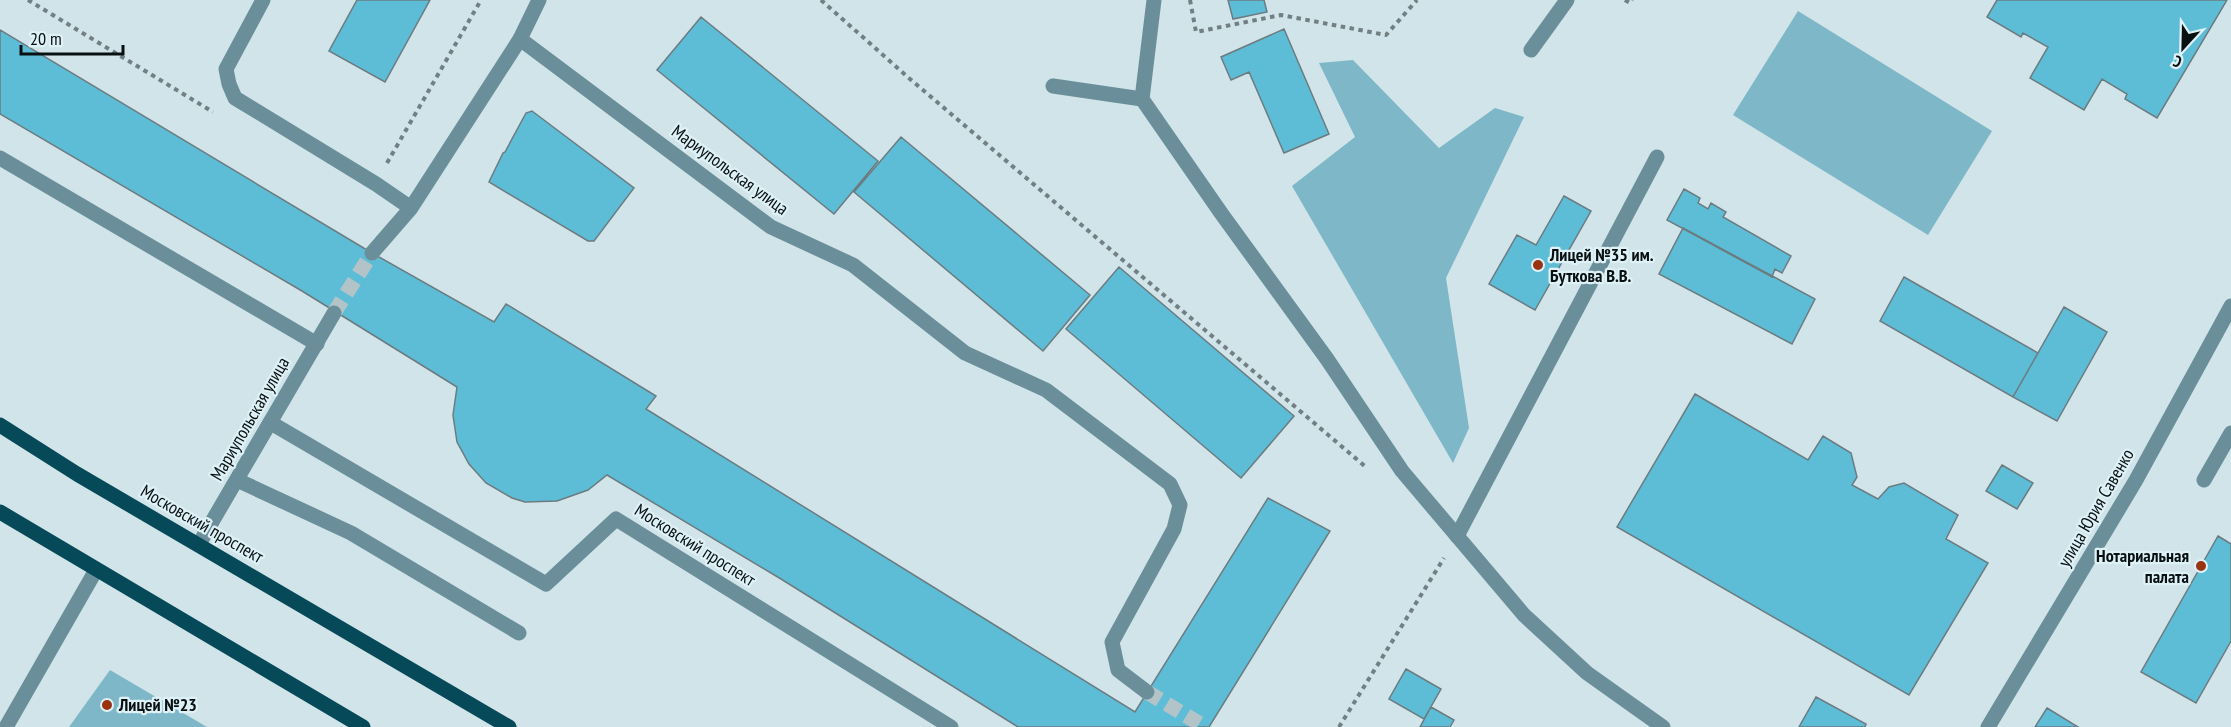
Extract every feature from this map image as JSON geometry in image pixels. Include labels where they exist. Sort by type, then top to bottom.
[{"type":"main road","name":"Московский проспект","points":[[0,425],[77,474],[509,727]]},
{"type":"main road","points":[[0,512],[363,727]]},
{"type":"street","points":[[263,0],[226,69],[235,98],[376,184],[411,208]]},
{"type":"street","points":[[372,253],[411,208],[520,39],[539,0]]},
{"type":"street","points":[[1154,0],[1142,99],[1221,213],[1328,359],[1402,471],[1524,615],[1587,673],[1663,727]]},
{"type":"street","points":[[1531,50],[1567,0]]},
{"type":"street","name":"Мариупольская улица","points":[[520,39],[771,227],[853,265],[965,354],[1046,390],[1170,484],[1180,506],[1174,529],[1112,642],[1118,670],[1147,692]]},
{"type":"street","points":[[1053,86],[1142,99]]},
{"type":"street","points":[[1457,536],[1656,157]]},
{"type":"street","points":[[0,158],[317,344]]},
{"type":"street","name":"улица Юрия Савенко","points":[[1988,727],[2131,489],[2231,306]]},
{"type":"street","name":"Мариупольская улица","points":[[199,544],[272,423],[334,313]]},
{"type":"street","name":"Московский проспект","points":[[272,423],[546,584],[616,519],[951,727]]},
{"type":"street","points":[[2204,480],[2231,433]]},
{"type":"street","points":[[237,480],[351,533],[519,633]]},
{"type":"street","points":[[6,727],[96,570]]},
{"type":"path","points":[[821,0],[919,87],[1372,472]]},
{"type":"path","points":[[1190,0],[1196,32],[1281,15],[1386,35],[1417,0]]},
{"type":"path","points":[[1625,0],[1630,3],[1632,0]]},
{"type":"path","points":[[1339,727],[1448,552]]},
{"type":"shaded area","points":[[1798,11],[1992,131],[1928,235],[1733,115]]},
{"type":"shaded area","points":[[1353,60],[1439,148],[1495,108],[1524,117],[1446,278],[1469,428],[1453,463],[1292,186],[1355,137],[1319,63]]},
{"type":"shaded area","points":[[110,670],[207,727],[69,727]]},
{"type":"building","points":[[357,0],[430,0],[385,82],[329,51]]},
{"type":"building","points":[[1228,0],[1264,0],[1267,12],[1233,19]]},
{"type":"building","points":[[1997,0],[2227,0],[2157,118],[2125,99],[2127,94],[2102,79],[2084,110],[2030,78],[2048,47],[2023,33],[2021,37],[1987,17]]},
{"type":"building","points":[[701,17],[878,161],[834,214],[657,70]]},
{"type":"building","points":[[1284,29],[1329,134],[1284,153],[1249,72],[1231,80],[1221,57]]},
{"type":"building","points":[[0,30],[372,253],[494,322],[506,304],[656,396],[646,409],[1135,712],[1268,498],[1330,531],[1209,727],[1018,727],[781,579],[607,475],[588,490],[557,501],[525,502],[512,498],[486,483],[469,464],[457,442],[453,415],[457,387],[302,291],[0,114]]},
{"type":"building","points":[[532,111],[634,188],[594,241],[588,241],[489,182],[526,113]]},
{"type":"building","points":[[901,137],[1090,295],[1043,351],[854,192]]},
{"type":"building","points":[[1684,189],[1700,198],[1698,203],[1708,209],[1711,203],[1726,212],[1723,217],[1791,256],[1782,273],[1775,269],[1772,277],[1667,220]]},
{"type":"building","points":[[1564,196],[1591,211],[1535,310],[1489,284],[1517,235],[1536,245]]},
{"type":"building","points":[[1683,228],[1815,299],[1792,344],[1659,274]]},
{"type":"building","points":[[1119,267],[1294,416],[1241,478],[1066,329]]},
{"type":"building","points":[[1904,277],[2038,353],[2013,397],[1880,321]]},
{"type":"building","points":[[2064,307],[2107,332],[2057,421],[2013,397]]},
{"type":"building","points":[[1695,394],[1808,460],[1823,436],[1851,453],[1857,477],[1852,485],[1878,499],[1889,487],[1904,483],[1958,515],[1946,539],[1988,563],[1909,695],[1617,527]]},
{"type":"building","points":[[2002,465],[2033,483],[2017,509],[1986,491]]},
{"type":"building","points":[[2218,536],[2231,544],[2231,641],[2196,703],[2141,672]]},
{"type":"building","points":[[1406,669],[1441,689],[1424,719],[1389,699]]},
{"type":"building","points":[[1816,697],[1866,724],[1865,727],[1799,727]]},
{"type":"building","points":[[1431,707],[1454,720],[1450,727],[1420,727]]},
{"type":"building","points":[[2047,708],[2078,727],[2035,727]]},
{"type":"tunnel","points":[[334,313],[372,253]]},
{"type":"tunnel","points":[[1147,692],[1205,727]]},
{"type":"place","name":"Лицей №35 им. Буткова В.В.","points":[[1538,265]]},
{"type":"place","name":"Нотариальная палата","points":[[2201,566]]},
{"type":"place","name":"Лицей №23","points":[[107,705]]}]
